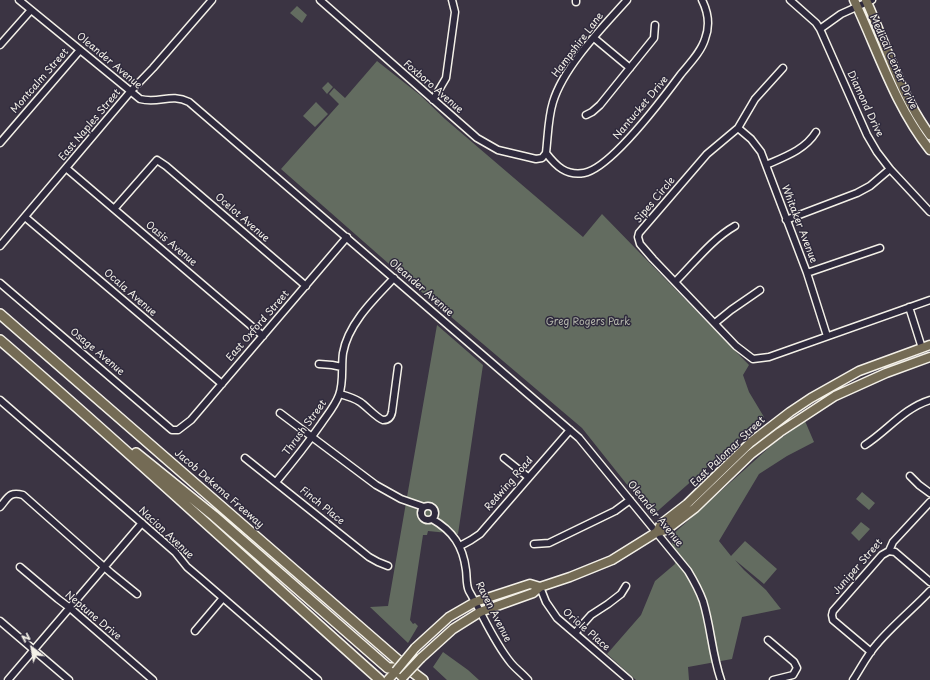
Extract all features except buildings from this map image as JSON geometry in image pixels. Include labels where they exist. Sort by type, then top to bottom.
[{"type":"highway","points":[[0,314],[342,622]]},
{"type":"highway","name":"Jacob Dekema Freeway","points":[[0,314],[407,668],[423,680]]},
{"type":"highway","points":[[0,340],[68,398],[392,662],[402,679]]},
{"type":"highway","points":[[68,398],[268,581],[380,680]]},
{"type":"main road","name":"Medical Center Drive","points":[[869,1],[897,77],[910,106],[930,134]]},
{"type":"main road","name":"Medical Center Drive","points":[[856,3],[901,106],[916,133],[930,150]]},
{"type":"main road","points":[[916,133],[924,127]]},
{"type":"main road","points":[[903,367],[926,347]]},
{"type":"main road","name":"East Palomar Street","points":[[657,532],[660,524],[687,504],[751,442],[783,417],[811,398],[859,371],[926,347]]},
{"type":"main road","name":"East Palomar Street","points":[[402,679],[421,658],[452,629],[480,612],[533,593],[540,587],[612,560],[657,532],[666,530],[695,508],[751,454],[780,432],[835,396],[886,373],[929,358]]},
{"type":"main road","points":[[780,432],[779,426],[783,417]]},
{"type":"main road","name":"East Palomar Street","points":[[388,680],[395,669],[415,648],[449,617],[476,602],[530,584],[540,587]]},
{"type":"street","name":"Oleander Avenue","points":[[19,0],[140,99],[148,101],[173,98],[189,102],[579,438],[688,571],[698,588],[703,603],[721,680]]},
{"type":"street","name":"East Naples Street","points":[[0,246],[130,92],[153,68],[212,0]]},
{"type":"street","name":"Foxboro Avenue","points":[[320,0],[362,35],[432,100],[476,138],[498,150],[536,159],[542,158],[546,153]]},
{"type":"street","points":[[432,100],[446,78],[455,12],[452,0]]},
{"type":"street","name":"Hampshire Lane","points":[[546,153],[547,136],[553,102],[560,84],[567,72],[594,38],[627,0]]},
{"type":"street","name":"Nantucket Drive","points":[[546,153],[559,168],[567,172],[580,174],[594,170],[619,149],[643,123],[701,49],[708,22],[702,0]]},
{"type":"street","name":"Diamond Drive","points":[[790,0],[820,28],[867,135],[881,159],[930,212]]},
{"type":"street","points":[[820,28],[856,3],[869,1]]},
{"type":"street","points":[[0,45],[31,10]]},
{"type":"street","points":[[586,115],[600,105],[654,38],[655,26]]},
{"type":"street","points":[[594,38],[630,68]]},
{"type":"street","name":"Montcalm Street","points":[[0,143],[80,50]]},
{"type":"street","name":"Sipes Circle","points":[[783,68],[755,99],[738,128],[707,154],[639,233],[638,237],[640,244],[653,259],[736,346],[753,359],[769,357],[827,336]]},
{"type":"street","name":"Whitaker Avenue","points":[[738,128],[761,152],[807,273],[827,336]]},
{"type":"street","points":[[766,166],[798,150],[812,138],[816,132]]},
{"type":"street","name":"Ocelot Avenue","points":[[114,209],[157,160],[165,165],[306,286]]},
{"type":"street","name":"Oasis Avenue","points":[[66,168],[263,336]]},
{"type":"street","points":[[786,220],[857,193],[870,186],[890,169]]},
{"type":"street","name":"Ocala Avenue","points":[[25,217],[222,384]]},
{"type":"street","points":[[675,282],[716,240],[735,226]]},
{"type":"street","name":"East Oxford Street","points":[[183,427],[191,420],[347,237]]},
{"type":"street","points":[[807,273],[880,248]]},
{"type":"street","name":"Thrush Street","points":[[276,482],[312,437],[340,394],[344,347],[346,338],[351,329],[394,278]]},
{"type":"street","name":"Osage Avenue","points":[[0,283],[172,430],[178,430],[183,427]]},
{"type":"street","points":[[715,323],[760,290]]},
{"type":"street","points":[[827,336],[930,300]]},
{"type":"street","points":[[909,307],[926,347]]},
{"type":"street","points":[[319,364],[332,365],[342,368]]},
{"type":"street","points":[[340,394],[352,397],[380,418],[384,420],[388,419],[391,417],[392,412],[398,367]]},
{"type":"street","points":[[865,445],[910,409],[930,400]]},
{"type":"street","name":"Nacion Avenue","points":[[1,403],[142,523],[175,552],[187,567],[318,680]]},
{"type":"street","points":[[280,413],[376,485],[404,500],[424,507],[432,506],[435,513],[434,517],[432,519],[425,520],[421,513],[404,500]]},
{"type":"street","name":"Redwing Road","points":[[460,546],[480,534],[570,430]]},
{"type":"street","name":"Finch Place","points":[[245,458],[369,557],[388,566]]},
{"type":"street","points":[[504,458],[528,477]]},
{"type":"street","points":[[910,476],[930,493]]},
{"type":"street","points":[[0,507],[8,496],[15,493],[23,495],[105,568],[137,594]]},
{"type":"street","points":[[534,544],[549,543],[615,511],[630,500]]},
{"type":"street","name":"Juniper Street","points":[[870,652],[834,620],[832,615],[882,555],[889,551],[893,542],[930,502]]},
{"type":"street","points":[[421,513],[421,510],[424,507]]},
{"type":"street","name":"Raven Avenue","points":[[435,513],[460,546],[468,586],[480,612],[500,647],[512,664],[528,680]]},
{"type":"street","name":"Raven Avenue","points":[[432,519],[443,525]]},
{"type":"street","points":[[8,680],[142,523]]},
{"type":"street","points":[[889,551],[895,552],[930,582]]},
{"type":"street","name":"Neptune Drive","points":[[20,567],[153,680]]},
{"type":"street","points":[[575,633],[590,615],[608,604],[620,594],[626,586]]},
{"type":"street","name":"Oriole Place","points":[[540,587],[546,602],[557,618],[628,680]]},
{"type":"street","points":[[853,680],[877,643],[930,591]]},
{"type":"street","points":[[195,631],[223,598]]},
{"type":"street","points":[[0,621],[69,680]]},
{"type":"street","points":[[768,640],[794,662],[797,668],[793,675],[773,680]]},
{"type":"green space","points":[[297,6],[307,15],[302,23],[290,13]]},
{"type":"green space","name":"Greg Rogers Park","points":[[377,61],[420,95],[445,119],[583,237],[602,214],[749,365],[743,375],[749,392],[764,417],[652,516],[582,428],[397,271],[281,169],[339,104],[329,94],[334,88],[345,98]]},
{"type":"green space","points":[[328,82],[333,87],[327,94],[322,88]]},
{"type":"green space","points":[[316,102],[328,114],[315,127],[303,116]]},
{"type":"green space","points":[[437,325],[483,365],[458,534],[428,531],[427,535],[423,535],[410,620],[413,624],[415,623],[418,626],[408,643],[370,607],[388,606]]},
{"type":"green space","points":[[805,421],[814,442],[787,456],[759,474],[719,541],[731,556],[745,541],[777,569],[764,584],[735,560],[766,590],[781,609],[742,617],[732,659],[688,667],[689,680],[636,680],[607,654],[641,615],[655,581],[675,564],[671,536],[773,444]]},
{"type":"green space","points":[[862,492],[875,503],[869,510],[856,499]]},
{"type":"green space","points":[[861,522],[870,529],[859,541],[851,533]]},
{"type":"green space","points":[[443,652],[479,680],[447,680],[433,667]]}]
